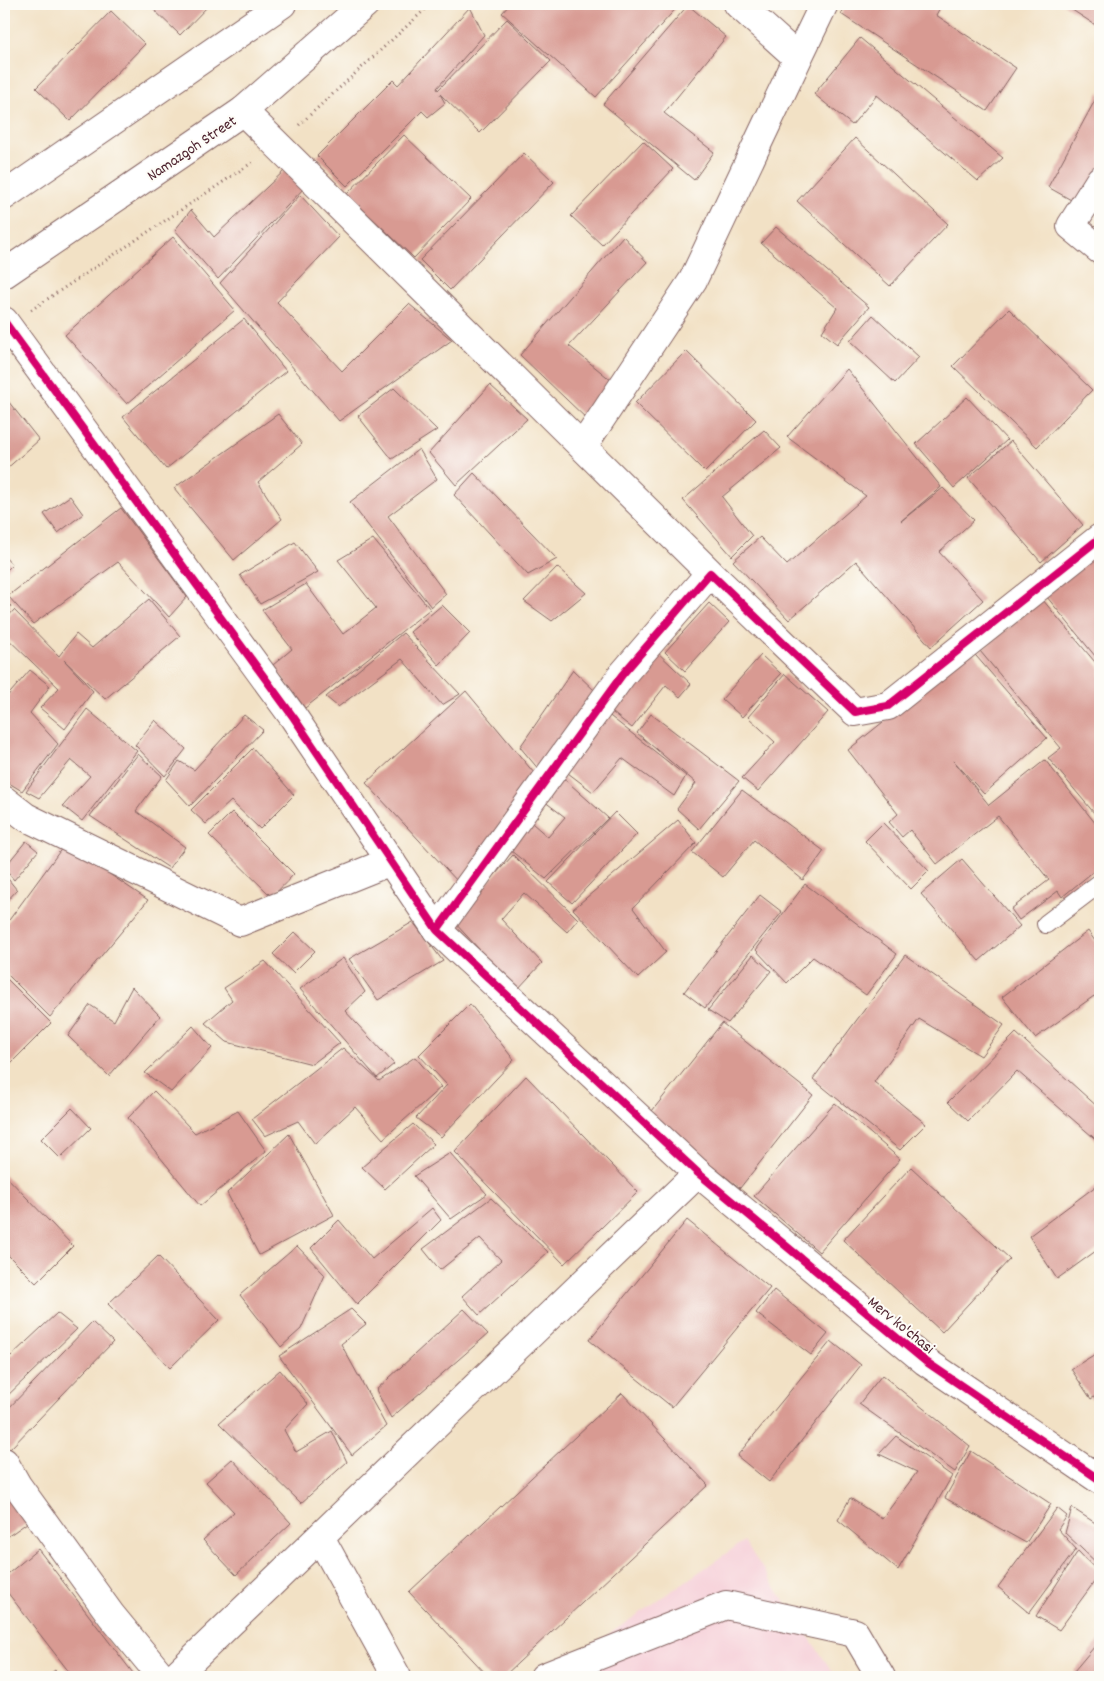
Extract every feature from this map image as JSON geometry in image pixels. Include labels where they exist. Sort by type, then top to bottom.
[{"type":"street","points":[[4,196],[282,4]]},
{"type":"street","name":"Namazgoh Street","points":[[4,274],[243,111],[365,4]]},
{"type":"street","points":[[738,4],[798,58]]},
{"type":"street","points":[[583,446],[692,280],[824,4]]},
{"type":"street","points":[[243,111],[710,573],[855,712],[888,706],[1100,538]]},
{"type":"street","points":[[1100,180],[1071,226],[1100,250]]},
{"type":"street","name":"Merv ko'chasi","points":[[6,323],[294,718],[437,930],[698,1173],[925,1361],[1100,1480]]},
{"type":"street","points":[[437,930],[622,675],[710,573]]},
{"type":"street","points":[[4,800],[26,817],[240,922],[390,861]]},
{"type":"street","points":[[174,1677],[698,1173]]},
{"type":"street","points":[[4,1462],[17,1485],[111,1614],[162,1677]]},
{"type":"street","points":[[320,1537],[397,1677]]},
{"type":"street","points":[[544,1677],[726,1605],[855,1633],[881,1677]]},
{"type":"lane","points":[[1046,924],[1100,883]]},
{"type":"path","points":[[6,323],[277,145],[431,4]]},
{"type":"shaded area","points":[[744,1541],[836,1677],[547,1677]]},
{"type":"building","points":[[148,4],[210,4],[180,35]]},
{"type":"building","points":[[510,4],[680,4],[596,97],[502,13]]},
{"type":"building","points":[[847,4],[942,4],[936,15],[1016,68],[987,111],[841,14]]},
{"type":"building","points":[[1063,4],[1100,4],[1100,28]]},
{"type":"building","points":[[688,5],[726,37],[664,113],[714,152],[694,180],[603,104]]},
{"type":"building","points":[[470,7],[484,35],[437,88],[438,90],[507,19],[551,61],[480,133],[440,94],[445,103],[428,117],[422,111],[347,186],[317,156],[393,80],[398,85]]},
{"type":"building","points":[[111,11],[145,44],[70,121],[36,88]]},
{"type":"building","points":[[860,38],[1003,158],[978,181],[877,95],[852,125],[814,94]]},
{"type":"building","points":[[1100,91],[1100,167],[1080,205],[1048,187]]},
{"type":"building","points":[[404,135],[471,199],[414,258],[347,194]]},
{"type":"building","points":[[855,138],[948,224],[890,286],[797,201]]},
{"type":"building","points":[[643,141],[673,169],[602,245],[571,216]]},
{"type":"building","points":[[524,153],[554,182],[450,290],[420,260]]},
{"type":"building","points":[[285,170],[305,187],[218,279],[175,230],[191,210],[214,237]]},
{"type":"building","points":[[300,195],[339,237],[277,302],[342,371],[409,304],[452,340],[339,421],[220,283]]},
{"type":"building","points":[[776,227],[869,307],[837,344],[822,332],[837,308],[761,243]]},
{"type":"building","points":[[623,236],[647,262],[569,346],[617,385],[589,421],[520,355]]},
{"type":"building","points":[[173,237],[235,310],[127,404],[65,335]]},
{"type":"building","points":[[1009,309],[1092,390],[1037,447],[953,366]]},
{"type":"building","points":[[873,315],[919,357],[895,383],[850,341]]},
{"type":"building","points":[[244,319],[286,371],[166,469],[123,417]]},
{"type":"building","points":[[686,351],[756,420],[705,472],[635,403]]},
{"type":"building","points":[[847,369],[941,487],[901,521],[943,488],[974,520],[939,552],[983,600],[931,647],[856,561],[789,620],[733,561],[760,537],[787,565],[866,496],[787,437]]},
{"type":"building","points":[[490,385],[527,419],[456,485],[429,453]]},
{"type":"building","points":[[394,388],[437,430],[392,459],[358,416]]},
{"type":"building","points":[[4,396],[39,440],[4,471]]},
{"type":"building","points":[[967,397],[1007,440],[954,488],[916,444]]},
{"type":"building","points":[[278,414],[302,444],[258,482],[282,519],[234,560],[174,488]]},
{"type":"building","points":[[764,430],[781,448],[722,497],[752,536],[732,556],[683,500]]},
{"type":"building","points":[[1011,441],[1083,525],[1041,562],[968,478]]},
{"type":"building","points":[[419,449],[437,479],[388,516],[446,594],[431,607],[350,502]]},
{"type":"building","points":[[474,473],[557,559],[528,575],[454,495]]},
{"type":"building","points":[[70,496],[83,514],[58,533],[44,514]]},
{"type":"building","points":[[121,508],[187,597],[169,617],[118,562],[33,624],[8,596]]},
{"type":"building","points":[[373,539],[430,609],[305,708],[273,665],[292,649],[262,610],[306,584],[343,634],[376,608],[338,560]]},
{"type":"building","points":[[295,542],[318,572],[260,604],[240,575]]},
{"type":"building","points":[[1100,543],[1100,662],[1042,591]]},
{"type":"building","points":[[4,556],[12,565],[4,573]]},
{"type":"building","points":[[557,567],[586,593],[552,621],[524,601]]},
{"type":"building","points":[[4,599],[11,606],[4,616]]},
{"type":"building","points":[[149,599],[180,636],[105,699],[64,660],[93,691],[65,729],[40,708],[59,688],[4,635],[4,621],[14,610],[59,656],[76,634],[92,648]]},
{"type":"building","points":[[1042,599],[1100,668],[1100,820],[1048,758],[1061,748],[980,651]]},
{"type":"building","points":[[709,603],[729,622],[685,671],[665,652]]},
{"type":"building","points":[[442,605],[470,633],[439,665],[410,632]]},
{"type":"building","points":[[403,633],[460,694],[442,705],[402,659],[338,707],[326,697]]},
{"type":"building","points":[[970,649],[1047,738],[984,794],[953,760],[989,805],[1045,760],[1100,829],[1100,866],[1062,897],[1058,891],[1019,920],[1011,909],[1049,880],[998,816],[937,864],[910,830],[902,837],[889,822],[898,814],[848,750]]},
{"type":"building","points":[[655,650],[691,684],[680,697],[666,685],[632,728],[608,709]]},
{"type":"building","points":[[761,655],[781,674],[742,717],[722,699]]},
{"type":"building","points":[[30,670],[50,686],[30,713],[58,744],[22,791],[4,780],[4,700]]},
{"type":"building","points":[[573,670],[595,691],[540,771],[520,747]]},
{"type":"building","points":[[785,674],[828,712],[758,791],[742,778],[775,742],[748,717]]},
{"type":"building","points":[[466,691],[539,779],[459,883],[366,783]]},
{"type":"building","points":[[87,709],[137,751],[82,821],[63,806],[90,776],[71,760],[39,798],[26,791]]},
{"type":"building","points":[[606,713],[686,776],[674,796],[622,758],[593,792],[564,770]]},
{"type":"building","points":[[651,714],[739,781],[699,829],[677,809],[696,783],[637,733]]},
{"type":"building","points":[[244,715],[263,730],[190,806],[166,780],[179,761],[194,770]]},
{"type":"building","points":[[155,720],[186,749],[165,776],[135,745]]},
{"type":"building","points":[[253,748],[294,795],[260,829],[231,801],[206,824],[191,810]]},
{"type":"building","points":[[138,754],[162,776],[136,811],[185,847],[169,868],[90,816]]},
{"type":"building","points":[[560,775],[608,818],[546,879],[505,846],[525,817],[548,837],[565,817],[540,798]]},
{"type":"building","points":[[742,790],[824,851],[803,880],[754,840],[723,877],[692,852]]},
{"type":"building","points":[[232,812],[294,874],[272,897],[209,835]]},
{"type":"building","points":[[615,812],[637,834],[572,903],[548,882]]},
{"type":"building","points":[[678,820],[696,843],[633,908],[666,952],[638,978],[573,909]]},
{"type":"building","points":[[883,823],[929,871],[911,889],[865,841]]},
{"type":"building","points":[[26,841],[38,851],[14,880],[4,868]]},
{"type":"building","points":[[65,844],[148,900],[50,1017],[4,971],[4,927]]},
{"type":"building","points":[[513,855],[578,919],[567,932],[524,893],[501,919],[542,963],[517,990],[453,921]]},
{"type":"building","points":[[962,859],[1020,926],[979,961],[921,894]]},
{"type":"building","points":[[4,874],[17,890],[4,904]]},
{"type":"building","points":[[805,884],[897,954],[866,995],[813,957],[787,983],[756,950]]},
{"type":"building","points":[[760,895],[782,912],[705,1008],[684,992]]},
{"type":"building","points":[[413,922],[443,961],[378,1000],[349,959]]},
{"type":"building","points":[[1088,931],[1100,948],[1100,1003],[1094,996],[1035,1038],[1002,997]]},
{"type":"building","points":[[295,932],[315,951],[293,973],[273,954]]},
{"type":"building","points":[[753,955],[771,971],[728,1023],[708,1010]]},
{"type":"building","points":[[905,955],[1004,1025],[981,1056],[919,1019],[874,1082],[926,1124],[900,1150],[813,1079]]},
{"type":"building","points":[[343,958],[365,992],[345,1011],[394,1064],[377,1078],[300,989]]},
{"type":"building","points":[[265,961],[340,1043],[312,1064],[227,1042],[205,1023],[232,1000],[224,988]]},
{"type":"building","points":[[4,976],[51,1023],[4,1070]]},
{"type":"building","points":[[132,987],[160,1016],[109,1076],[68,1036],[90,1005],[114,1021]]},
{"type":"building","points":[[470,1004],[514,1060],[441,1137],[416,1118],[447,1085],[419,1055]]},
{"type":"building","points":[[722,1023],[813,1095],[740,1188],[648,1116]]},
{"type":"building","points":[[193,1026],[212,1048],[171,1092],[145,1073]]},
{"type":"building","points":[[1016,1033],[1100,1109],[1100,1143],[1017,1071],[968,1121],[948,1102]]},
{"type":"building","points":[[343,1048],[379,1081],[415,1057],[441,1087],[383,1139],[355,1107],[315,1144],[298,1121],[265,1136],[252,1119]]},
{"type":"building","points":[[526,1076],[638,1192],[564,1264],[455,1152]]},
{"type":"building","points":[[154,1091],[195,1133],[238,1111],[266,1151],[200,1206],[128,1118]]},
{"type":"building","points":[[835,1103],[900,1159],[819,1252],[754,1196]]},
{"type":"building","points":[[72,1108],[91,1128],[60,1158],[41,1139]]},
{"type":"building","points":[[413,1124],[434,1144],[385,1189],[362,1167]]},
{"type":"building","points":[[289,1134],[334,1215],[259,1255],[227,1193]]},
{"type":"building","points":[[450,1153],[487,1194],[451,1219],[414,1176]]},
{"type":"building","points":[[911,1167],[1010,1259],[942,1332],[843,1240]]},
{"type":"building","points":[[4,1174],[73,1246],[36,1283],[4,1251]]},
{"type":"building","points":[[1100,1183],[1100,1248],[1057,1279],[1029,1236]]},
{"type":"building","points":[[491,1198],[548,1252],[479,1315],[462,1296],[501,1260],[480,1238],[440,1270],[423,1249]]},
{"type":"building","points":[[432,1208],[441,1220],[357,1304],[311,1248],[339,1220],[372,1259]]},
{"type":"building","points":[[687,1220],[770,1288],[672,1407],[589,1340]]},
{"type":"building","points":[[297,1246],[325,1275],[301,1329],[281,1347],[240,1295]]},
{"type":"building","points":[[158,1256],[219,1320],[170,1368],[108,1304]]},
{"type":"building","points":[[774,1290],[828,1334],[811,1355],[756,1313]]},
{"type":"building","points":[[351,1309],[366,1324],[341,1344],[386,1426],[352,1455],[279,1356]]},
{"type":"building","points":[[464,1309],[488,1334],[391,1418],[376,1390]]},
{"type":"building","points":[[57,1313],[77,1329],[4,1399],[4,1349],[11,1356]]},
{"type":"building","points":[[92,1322],[113,1342],[9,1450],[4,1444],[4,1413]]},
{"type":"building","points":[[831,1341],[861,1365],[769,1482],[737,1456]]},
{"type":"building","points":[[1100,1351],[1100,1393],[1091,1399],[1071,1369]]},
{"type":"building","points":[[280,1370],[308,1404],[284,1430],[296,1452],[332,1431],[347,1462],[301,1503],[219,1423]]},
{"type":"building","points":[[882,1375],[970,1446],[955,1472],[859,1404]]},
{"type":"building","points":[[622,1393],[708,1485],[503,1677],[489,1677],[409,1592]]},
{"type":"building","points":[[896,1436],[952,1476],[898,1570],[838,1520],[850,1498],[882,1519],[917,1472],[879,1454]]},
{"type":"building","points":[[971,1451],[1051,1504],[1026,1543],[945,1498]]},
{"type":"building","points":[[232,1459],[291,1523],[236,1575],[203,1540],[234,1512],[206,1482]]},
{"type":"building","points":[[4,1489],[27,1523],[4,1539]]},
{"type":"building","points":[[1057,1508],[1067,1516],[1058,1529],[1076,1549],[1029,1613],[998,1587]]},
{"type":"building","points":[[1072,1508],[1100,1526],[1100,1566],[1065,1533]]},
{"type":"building","points":[[38,1549],[136,1677],[73,1677],[4,1588],[4,1577]]},
{"type":"building","points":[[1078,1551],[1100,1574],[1059,1630],[1036,1616]]},
{"type":"building","points":[[1100,1640],[1100,1677],[1080,1677],[1074,1671]]},
{"type":"building","points":[[55,1670],[61,1677],[46,1677]]},
{"type":"cycle path","points":[[4,321],[294,718],[437,930],[698,1173],[925,1361],[1100,1480]]},
{"type":"cycle path","points":[[437,930],[622,675],[710,573],[855,712],[888,706],[1100,538]]}]
